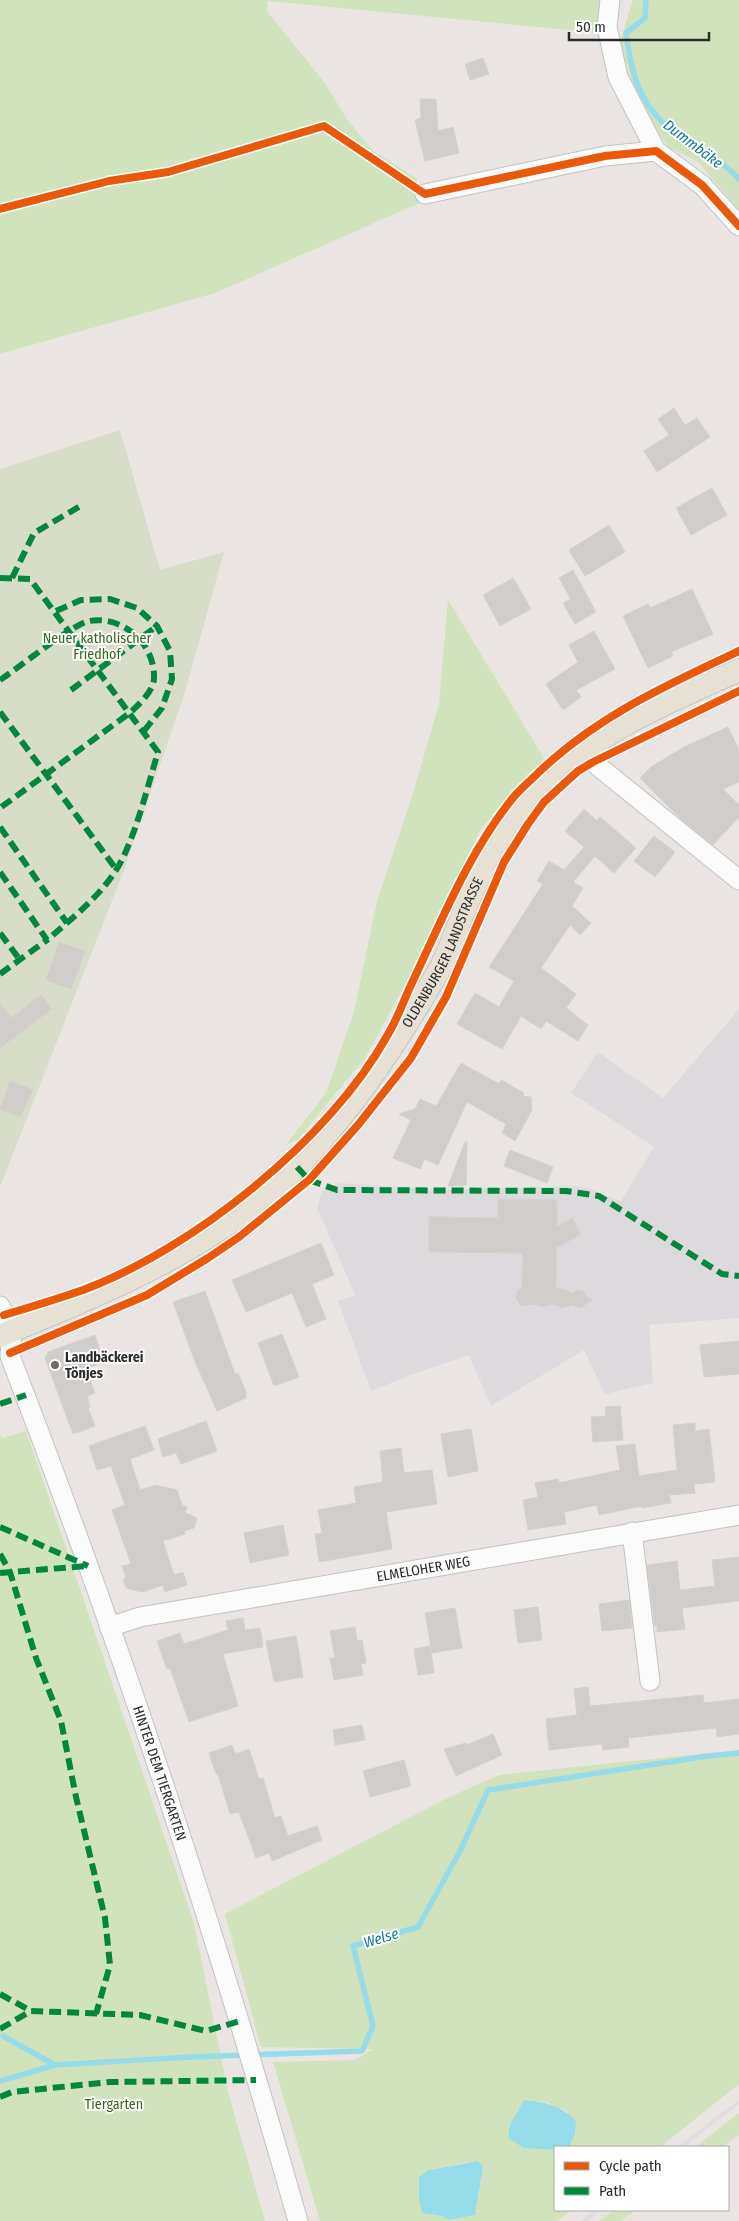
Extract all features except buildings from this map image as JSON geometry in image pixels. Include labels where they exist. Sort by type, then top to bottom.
[{"type":"main road","name":"OLDENBURGER LANDSTRASSE","points":[[6,1334],[100,1294],[200,1242],[242,1214],[297,1167],[328,1133],[383,1062],[438,972],[490,854],[511,822],[550,778],[583,750],[640,717],[739,670]]},
{"type":"street","points":[[610,0],[607,27],[618,77],[656,151],[702,185],[739,226]]},
{"type":"street","points":[[425,194],[605,156],[656,151]]},
{"type":"street","points":[[583,750],[593,762],[739,880]]},
{"type":"street","points":[[0,1306],[6,1334]]},
{"type":"street","name":"HINTER DEM TIERGARTEN","points":[[6,1334],[10,1356],[138,1703],[243,2031],[298,2221]]},
{"type":"street","name":"ELMELOHER WEG","points":[[109,1627],[140,1617],[739,1515]]},
{"type":"street","points":[[632,1532],[650,1681]]},
{"type":"shaded area","points":[[739,1009],[739,1318],[649,1325],[653,1383],[605,1394],[584,1350],[491,1406],[469,1355],[371,1391],[338,1301],[355,1295],[317,1208],[322,1191],[339,1183],[443,1190],[580,1186],[621,1201],[654,1147],[571,1093],[598,1052],[663,1098]]},
{"type":"green space","points":[[0,0],[604,0],[600,33],[268,1],[267,11],[324,82],[347,119],[373,151],[416,178],[422,202],[215,293],[0,354]]},
{"type":"green space","points":[[633,0],[739,0],[739,210],[697,161],[668,147],[636,96],[620,42]]},
{"type":"green space","name":"Neuer katholischer Friedhof","points":[[120,430],[160,570],[224,552],[185,692],[124,870],[0,1187],[0,469]]},
{"type":"green space","points":[[448,600],[544,758],[481,829],[423,952],[365,1058],[299,1138],[285,1146],[326,1093],[354,1012],[377,901],[411,800],[439,704]]},
{"type":"green space","name":"Tiergarten","points":[[26,1431],[194,1923],[228,2092],[265,2221],[0,2221],[0,1435],[3,1438]]},
{"type":"green space","points":[[739,1750],[739,2084],[661,2146],[569,2146],[575,2134],[567,2111],[546,2102],[524,2100],[516,2113],[524,2148],[554,2150],[554,2211],[571,2211],[556,2221],[320,2221],[273,2062],[355,2060],[373,2049],[261,2047],[225,1914],[449,1797],[499,1775]],"holes":[[[467,2162],[483,2167],[475,2215],[448,2220],[442,2216],[422,2213],[429,2170]]]},
{"type":"green space","points":[[739,2113],[739,2135],[723,2146],[696,2146]]},
{"type":"green space","points":[[613,2211],[634,2211],[620,2221],[599,2221]]},
{"type":"water","points":[[524,2100],[552,2105],[564,2111],[576,2121],[575,2134],[569,2146],[554,2146],[554,2150],[524,2148],[508,2138],[510,2125]]},
{"type":"water","points":[[478,2161],[483,2167],[475,2215],[448,2220],[442,2216],[422,2213],[419,2199],[419,2177],[429,2170]]},
{"type":"waterway","name":"Dummbäke","points":[[646,0],[645,18],[626,33],[630,59],[641,93],[647,104],[666,126],[714,158],[739,179]]},
{"type":"waterway","name":"Welse","points":[[0,2081],[55,2065],[190,2057],[362,2051],[373,2026],[353,1946],[418,1927],[460,1851],[488,1790],[708,1756],[739,1753]]},
{"type":"waterway","name":"Welse","points":[[3,2036],[55,2065]]},
{"type":"railway","points":[[681,2146],[739,2102]]},
{"type":"railway","points":[[584,2221],[598,2211]]},
{"type":"marked path","points":[[12,578],[34,533],[84,504]]},
{"type":"marked path","points":[[0,578],[30,579],[158,752],[136,827],[119,864],[92,900],[47,940],[0,872]]},
{"type":"marked path","points":[[56,611],[81,600],[110,599],[137,608],[157,626],[170,651],[172,679],[162,708],[144,731]]},
{"type":"marked path","points":[[0,680],[81,624],[101,620],[113,622],[124,627],[143,643],[153,665],[154,678],[152,688],[131,712],[0,808]]},
{"type":"marked path","points":[[71,690],[157,626]]},
{"type":"marked path","points":[[0,712],[116,869]]},
{"type":"marked path","points":[[0,827],[67,923]]},
{"type":"marked path","points":[[0,933],[20,960]]},
{"type":"marked path","points":[[0,974],[47,940]]},
{"type":"marked path","points":[[297,1167],[309,1180],[337,1190],[566,1191],[599,1196],[722,1274],[739,1276]]},
{"type":"marked path","points":[[0,1404],[26,1395]]},
{"type":"marked path","points":[[0,1527],[88,1566]]},
{"type":"marked path","points":[[0,1554],[10,1572],[36,1658],[61,1721],[76,1797],[105,1918],[110,1965],[96,2014]]},
{"type":"marked path","points":[[0,1573],[86,1566]]},
{"type":"marked path","points":[[0,1994],[31,2011]]},
{"type":"marked path","points":[[0,2029],[31,2011],[140,2015],[206,2031],[240,2021]]},
{"type":"marked path","points":[[0,2097],[12,2092],[110,2082],[256,2080]]},
{"type":"cycle path","points":[[0,209],[109,181],[168,172],[324,126],[425,194],[605,156],[656,151],[702,185],[739,226]]},
{"type":"cycle path","points":[[4,1315],[83,1290],[125,1272],[169,1248],[212,1219],[255,1186],[295,1151],[331,1113],[362,1075],[387,1036],[456,889],[482,842],[515,796],[560,753],[608,719],[659,690],[739,651]]},
{"type":"cycle path","points":[[10,1353],[147,1295],[239,1237],[309,1180],[358,1125],[411,1058],[446,997],[504,862],[544,802],[578,771],[593,762],[739,691]]},
{"type":"place","name":"Landbäckerei Tönjes","points":[[55,1365]]}]
